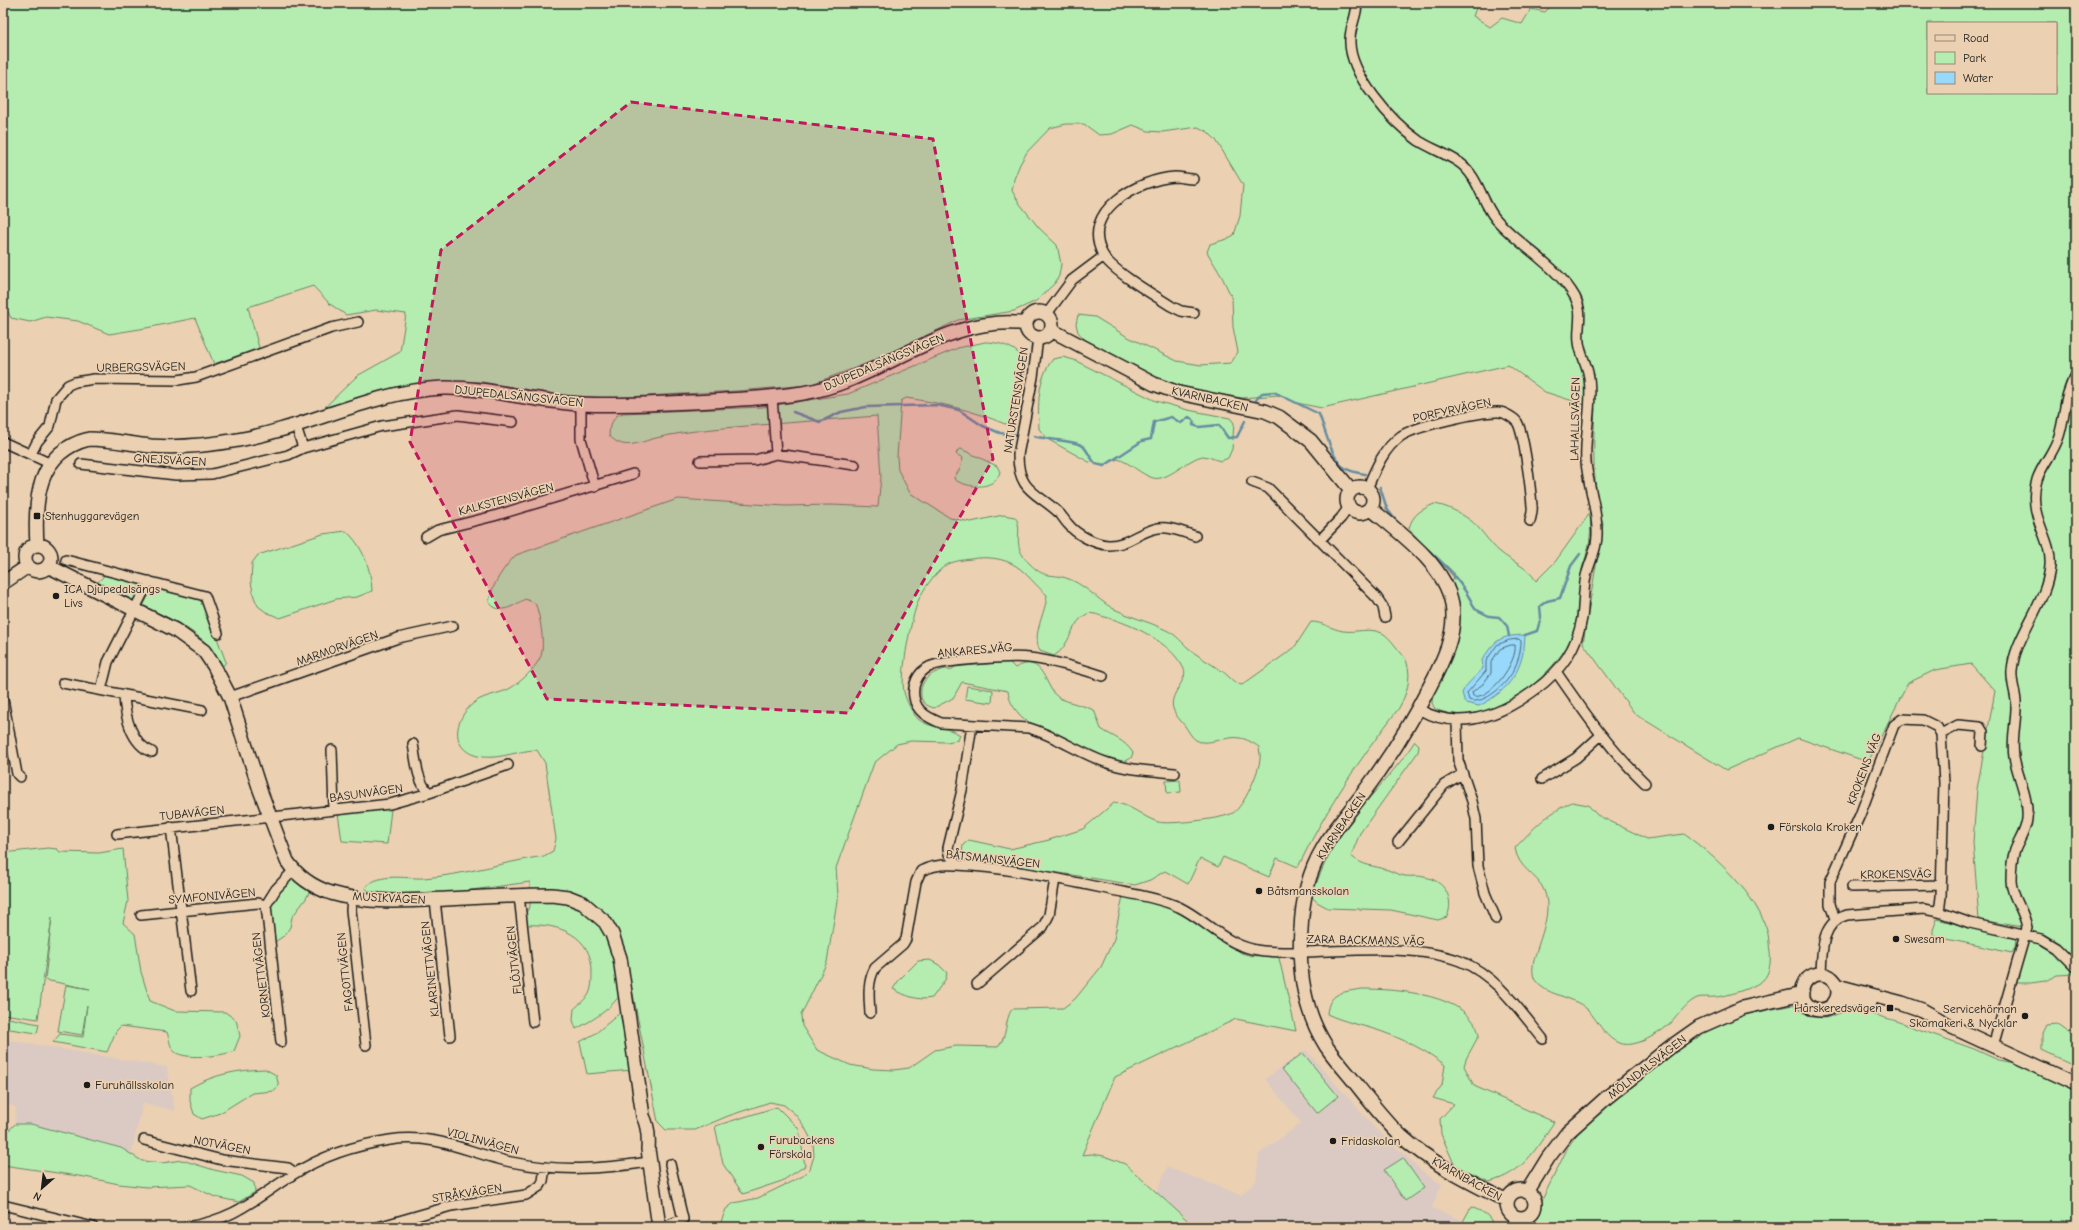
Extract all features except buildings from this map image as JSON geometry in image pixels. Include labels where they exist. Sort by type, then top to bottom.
[{"type":"street","name":"LAHALLSVÄGEN","points":[[1358,3],[1350,39],[1351,50],[1360,75],[1371,94],[1387,113],[1412,136],[1462,164],[1469,172],[1488,208],[1496,219],[1555,273],[1574,295],[1579,306],[1581,324],[1578,340],[1590,380],[1586,462],[1598,533],[1586,578],[1578,635],[1569,654],[1557,673],[1519,702],[1497,714],[1457,721],[1435,717],[1418,709]]},
{"type":"street","points":[[1193,180],[1175,177],[1145,184],[1135,188],[1114,202],[1106,210],[1098,231],[1098,238],[1104,256],[1136,283],[1171,306],[1194,313]]},
{"type":"street","points":[[1046,315],[1072,280],[1104,256]]},
{"type":"street","points":[[1039,313],[1046,315],[1051,321],[1051,330],[1046,336],[1038,338],[1029,333],[1026,324],[1032,314],[1039,313]]},
{"type":"street","name":"URBERGSVÄGEN","points":[[31,454],[37,442],[50,426],[56,399],[68,385],[75,382],[94,379],[178,380],[196,377],[330,328],[358,322]]},
{"type":"street","name":"DJUPEDALSÄNGSVÄGEN","points":[[37,545],[38,501],[44,473],[49,463],[68,446],[89,439],[152,446],[214,444],[258,436],[296,426],[395,394],[432,389],[476,389],[547,401],[581,404],[633,405],[804,393],[835,385],[958,330],[987,323],[1026,324]]},
{"type":"street","name":"KVARNBACKEN","points":[[1051,330],[1154,384],[1179,393],[1265,411],[1279,417],[1311,441],[1351,490]]},
{"type":"street","name":"NATURSTENSVÄGEN","points":[[1038,338],[1033,377],[1018,455],[1018,466],[1028,487],[1036,496],[1059,512],[1073,529],[1099,543],[1115,544],[1124,542],[1155,528],[1171,528],[1195,536]]},
{"type":"street","points":[[1993,1046],[2025,935],[2026,922],[2011,880],[2014,856],[2024,833],[2027,819],[2024,793],[2013,747],[2016,730],[2016,707],[2012,670],[2018,650],[2042,598],[2050,567],[2047,540],[2035,506],[2037,477],[2058,438],[2069,386],[2076,375]]},
{"type":"street","points":[[772,396],[776,454]]},
{"type":"street","points":[[581,404],[581,439],[595,487]]},
{"type":"street","name":"PORFYRVÄGEN","points":[[1367,489],[1382,455],[1391,445],[1408,432],[1450,421],[1487,413],[1500,412],[1517,422],[1521,434],[1533,508],[1530,521]]},
{"type":"street","name":"GNEJSVÄGEN","points":[[81,464],[176,474],[212,474],[288,456],[303,448],[382,426],[458,415],[513,422]]},
{"type":"street","points":[[296,426],[303,448]]},
{"type":"street","points":[[3,442],[49,463]]},
{"type":"street","points":[[700,461],[755,460],[776,454],[855,464]]},
{"type":"street","name":"KALKSTENSVÄGEN","points":[[426,537],[438,530],[494,516],[595,487],[633,474]]},
{"type":"street","points":[[1252,482],[1268,488],[1320,540],[1377,598],[1383,607],[1385,617]]},
{"type":"street","points":[[1360,487],[1367,489],[1372,497],[1370,508],[1358,512],[1349,506],[1347,498],[1351,490],[1360,487]]},
{"type":"street","points":[[1320,540],[1342,518],[1349,506]]},
{"type":"street","name":"KVARNBACKEN","points":[[1370,508],[1432,562],[1446,584],[1452,603],[1453,619],[1450,640],[1441,665],[1418,709],[1387,760],[1330,837],[1319,855],[1304,895],[1299,952],[1305,997],[1318,1032],[1331,1053],[1389,1125],[1433,1161],[1473,1185],[1507,1201]]},
{"type":"street","points":[[37,545],[44,547],[50,552],[51,560],[48,566],[39,571],[28,566],[26,554],[30,548],[37,545]]},
{"type":"street","points":[[66,560],[205,596],[218,633]]},
{"type":"street","points":[[3,583],[28,566]]},
{"type":"street","name":"MUSIKVÄGEN","points":[[48,566],[175,630],[204,652],[214,666],[230,697],[270,816],[287,861],[293,870],[305,880],[329,892],[352,897],[403,901],[519,895],[552,895],[568,897],[583,903],[605,922],[620,958],[643,1116],[641,1124],[643,1139],[648,1148],[659,1227]]},
{"type":"street","points":[[101,690],[108,662],[136,610],[149,581]]},
{"type":"street","name":"MARMORVÄGEN","points":[[230,697],[398,638],[453,626]]},
{"type":"street","name":"ANKARES VÄG","points":[[1103,676],[1069,665],[1028,657],[944,663],[929,666],[922,671],[915,681],[914,690],[916,705],[921,712],[929,718],[941,723],[1029,728],[1041,731],[1106,763],[1129,769],[1175,773]]},
{"type":"street","points":[[1557,673],[1601,735],[1623,762],[1645,783]]},
{"type":"street","points":[[63,683],[202,710]]},
{"type":"street","points":[[124,696],[130,727],[139,744],[144,749],[152,752]]},
{"type":"street","points":[[3,698],[17,774],[20,777]]},
{"type":"street","name":"KROKENS VÄG","points":[[1835,919],[1830,904],[1830,882],[1860,815],[1894,725],[1902,719],[1922,720],[1937,727],[1941,734]]},
{"type":"street","points":[[1457,721],[1458,760],[1472,801],[1476,819],[1478,866],[1485,893],[1496,919]]},
{"type":"street","points":[[957,865],[949,854],[948,848],[962,790],[972,725]]},
{"type":"street","points":[[1939,912],[1944,783],[1941,734],[1958,725],[1980,728],[1983,732],[1982,746]]},
{"type":"street","points":[[1542,779],[1576,758],[1601,735]]},
{"type":"street","points":[[413,744],[420,780],[423,787],[429,793]]},
{"type":"street","points":[[332,750],[334,810]]},
{"type":"street","name":"BASUNVÄGEN","points":[[270,816],[390,804],[429,793],[508,766]]},
{"type":"street","points":[[1398,842],[1444,785],[1462,774]]},
{"type":"street","name":"TUBAVÄGEN","points":[[117,834],[270,816]]},
{"type":"street","points":[[171,827],[191,991]]},
{"type":"street","name":"BÅTSMANSVÄGEN","points":[[870,1013],[869,995],[872,973],[875,968],[903,944],[906,938],[915,887],[920,871],[938,865],[957,865],[1055,879],[1166,902],[1193,914],[1220,934],[1244,947],[1262,950],[1299,952]]},
{"type":"street","name":"SYMFONIVÄGEN","points":[[141,915],[258,903],[266,904],[293,870]]},
{"type":"street","name":"BÅTSMANSVÄGEN","points":[[977,984],[1043,927],[1049,915],[1055,879]]},
{"type":"street","name":"KROKENSVÄG","points":[[1852,887],[1941,885]]},
{"type":"street","name":"FLÖJTVÄGEN","points":[[519,895],[533,1022]]},
{"type":"street","name":"FAGOTTVÄGEN","points":[[352,897],[352,916],[366,1045]]},
{"type":"street","name":"KLARINETTVÄGEN","points":[[436,900],[450,1036]]},
{"type":"street","name":"KORNETTVÄGEN","points":[[266,904],[281,1042]]},
{"type":"street","points":[[1821,974],[1827,930],[1835,919],[1847,915],[1903,910],[1939,912],[1970,923],[2041,939],[2056,948],[2076,968]]},
{"type":"street","name":"ZARA BACKMANS VÄG","points":[[1299,952],[1420,951],[1434,953],[1461,961],[1476,969],[1499,988],[1543,1039]]},
{"type":"street","points":[[1836,1001],[1838,993],[1837,986],[1831,977],[1821,974],[1812,976],[1807,980],[1803,988],[1803,994],[1809,1005],[1817,1009],[1825,1009],[1836,1001],[1857,1000],[1952,1027]]},
{"type":"street","points":[[1837,986],[1902,1003],[1922,1010],[1952,1027],[2076,1084]]},
{"type":"street","name":"MÖLNDALSVÄGEN","points":[[1527,1192],[1548,1158],[1567,1133],[1606,1098],[1669,1048],[1699,1027],[1742,1008],[1803,994]]},
{"type":"street","name":"VIOLINVÄGEN","points":[[187,1227],[212,1222],[234,1213],[295,1173],[326,1158],[361,1145],[404,1138],[450,1143],[500,1160],[546,1167],[604,1168],[650,1162]]},
{"type":"street","name":"NOTVÄGEN","points":[[144,1140],[222,1160],[288,1168],[295,1173]]},
{"type":"street","points":[[664,1227],[683,1219],[670,1164]]},
{"type":"street","name":"STRÅKVÄGEN","points":[[378,1227],[451,1206],[526,1195],[540,1186],[543,1181],[546,1167]]},
{"type":"street","points":[[1515,1192],[1527,1192],[1534,1200],[1534,1208],[1528,1216],[1516,1223],[1508,1210],[1507,1201],[1510,1195],[1515,1192]]},
{"type":"street","points":[[3,1205],[93,1227]]},
{"type":"highlighted area","points":[[631,102],[933,139],[993,459],[848,713],[547,699],[410,442],[441,250]]},
{"type":"shaded area","name":"Furuhällsskolan","points":[[3,1039],[167,1067],[175,1111],[143,1103],[131,1154],[121,1148],[31,1124],[15,1124],[16,1107],[3,1103]]},
{"type":"shaded area","name":"Fridaskolan","points":[[1306,1050],[1376,1129],[1426,1174],[1442,1184],[1432,1208],[1462,1220],[1459,1227],[1199,1227],[1156,1194],[1167,1167],[1241,1195],[1256,1181],[1259,1154],[1301,1123],[1265,1079]]},
{"type":"green space","points":[[3,3],[1478,3],[1473,16],[1490,27],[1502,18],[1522,24],[1531,9],[1545,12],[1554,3],[2076,3],[2076,974],[2057,975],[2045,981],[2015,983],[2030,928],[1979,920],[1973,842],[1977,789],[1995,691],[1971,664],[1935,670],[1908,683],[1868,762],[1798,738],[1726,770],[1635,714],[1583,643],[1603,524],[1599,509],[1594,466],[1595,408],[1545,392],[1508,365],[1322,408],[1297,403],[1278,395],[1242,398],[1197,391],[1158,379],[1088,343],[1078,332],[1076,324],[1078,315],[1095,317],[1126,336],[1177,361],[1201,365],[1231,363],[1238,352],[1233,327],[1232,298],[1222,277],[1207,252],[1210,244],[1227,239],[1234,235],[1240,216],[1243,185],[1216,140],[1208,132],[1198,127],[1162,132],[1148,131],[1133,125],[1112,134],[1099,135],[1084,124],[1066,124],[1050,128],[1027,152],[1014,179],[1012,191],[1020,204],[1039,228],[1057,245],[1061,264],[1059,276],[1055,283],[1036,301],[1014,311],[958,320],[884,357],[809,385],[737,391],[610,398],[559,395],[482,382],[426,382],[325,407],[357,376],[400,352],[406,314],[376,310],[346,315],[330,304],[313,286],[248,307],[259,348],[214,364],[195,318],[109,334],[78,321],[46,317],[30,322],[11,318],[3,302],[3,259],[5,256],[3,242]]},
{"type":"green space","points":[[985,342],[1008,346],[1018,353],[1024,362],[1025,368],[1023,383],[1010,423],[1005,424],[969,411],[932,402],[906,398],[901,401],[897,457],[898,470],[910,493],[950,518],[971,522],[1003,515],[1015,517],[1019,528],[1020,550],[1035,569],[1047,575],[1072,580],[1112,608],[1169,632],[1195,653],[1239,684],[1242,685],[1294,648],[1311,622],[1319,623],[1343,631],[1372,630],[1384,634],[1403,655],[1406,661],[1409,681],[1406,692],[1399,708],[1370,746],[1344,784],[1320,824],[1298,867],[1277,858],[1269,877],[1223,857],[1218,867],[1200,858],[1188,884],[1165,871],[1150,880],[1135,885],[1028,868],[986,864],[964,860],[962,854],[963,845],[969,840],[1010,849],[1049,840],[1083,829],[1114,803],[1131,808],[1152,820],[1164,823],[1196,821],[1233,813],[1242,803],[1250,788],[1257,772],[1260,756],[1259,747],[1250,741],[1243,739],[1229,738],[1211,742],[1200,742],[1193,737],[1176,715],[1172,705],[1175,694],[1185,674],[1184,669],[1170,650],[1150,636],[1138,629],[1116,620],[1094,614],[1087,614],[1077,622],[1060,652],[1054,656],[1040,651],[1037,638],[1047,595],[1020,569],[1006,561],[988,558],[961,560],[945,566],[937,573],[927,586],[916,607],[907,646],[903,684],[908,702],[918,719],[960,735],[958,740],[947,742],[911,741],[897,744],[874,763],[836,868],[838,895],[827,962],[801,1015],[802,1026],[817,1050],[850,1065],[873,1069],[894,1070],[909,1068],[935,1050],[956,1046],[998,1047],[1005,1033],[1008,1018],[1012,1009],[1063,1008],[1075,999],[1101,967],[1114,939],[1123,896],[1160,905],[1184,913],[1223,938],[1241,953],[1253,956],[1278,954],[1296,1031],[1236,1019],[1115,1077],[1082,1155],[1092,1154],[1104,1156],[1125,1164],[1195,1227],[719,1227],[726,1209],[734,1203],[758,1198],[803,1176],[810,1169],[814,1156],[813,1143],[804,1126],[795,1114],[784,1105],[770,1102],[728,1116],[695,1130],[666,1130],[658,1122],[632,989],[620,996],[599,1016],[576,1029],[573,1020],[574,1009],[589,994],[592,978],[591,960],[587,950],[572,934],[551,926],[527,925],[524,915],[530,907],[530,882],[429,894],[368,891],[365,887],[378,879],[393,877],[424,878],[454,874],[544,856],[553,851],[556,839],[545,763],[537,750],[524,751],[497,757],[483,757],[472,754],[464,749],[459,742],[458,734],[458,726],[467,709],[479,700],[505,691],[514,686],[523,679],[541,656],[541,629],[539,614],[535,603],[525,599],[511,607],[502,609],[493,606],[489,602],[499,576],[516,555],[678,499],[785,506],[831,505],[878,507],[881,477],[877,416],[707,430],[669,435],[637,443],[626,444],[614,440],[609,435],[610,426],[616,416],[623,413],[763,407],[848,394],[958,348]]},
{"type":"green space","points":[[1063,357],[1074,360],[1156,401],[1188,410],[1230,418],[1234,423],[1232,449],[1228,458],[1221,461],[1203,456],[1191,461],[1165,477],[1153,478],[1118,459],[1106,464],[1089,462],[1049,440],[1039,429],[1041,384],[1053,359]]},
{"type":"green space","points":[[961,449],[997,466],[1000,472],[997,478],[987,485],[980,486],[967,485],[955,480],[954,478],[960,469],[963,458],[956,454],[958,450]]},
{"type":"green space","points":[[1434,504],[1444,506],[1462,514],[1470,520],[1496,548],[1529,572],[1536,581],[1555,562],[1590,513],[1590,537],[1587,554],[1582,569],[1578,611],[1575,627],[1566,648],[1557,660],[1534,684],[1507,703],[1493,710],[1480,714],[1457,715],[1435,709],[1432,703],[1433,694],[1442,678],[1457,638],[1458,615],[1451,584],[1455,574],[1419,540],[1409,528],[1413,519],[1418,513]]},
{"type":"green space","points":[[346,531],[357,544],[365,558],[370,574],[372,591],[357,597],[336,599],[280,618],[266,612],[258,606],[254,597],[251,582],[252,563],[258,555],[323,534]]},
{"type":"green space","points":[[108,572],[145,582],[135,601],[97,583]]},
{"type":"green space","points":[[154,585],[202,598],[226,662],[222,667],[209,646],[195,634],[178,623],[143,606]]},
{"type":"green space","points":[[1009,662],[1015,668],[1025,664],[1032,664],[1043,673],[1050,687],[1059,698],[1094,710],[1101,729],[1126,745],[1133,753],[1131,758],[1122,763],[1103,757],[1032,723],[1022,717],[1014,708],[1009,698],[1008,691],[962,682],[953,698],[934,708],[922,701],[922,685],[924,681],[936,672],[946,669],[951,671],[954,667]]},
{"type":"green space","points":[[967,686],[993,690],[992,703],[965,699]]},
{"type":"green space","points":[[1415,741],[1419,745],[1418,752],[1360,833],[1351,856],[1364,864],[1401,875],[1422,876],[1437,882],[1446,891],[1449,897],[1450,903],[1447,917],[1438,920],[1391,910],[1328,908],[1317,902],[1312,897],[1315,886],[1329,854],[1341,834],[1355,815],[1394,770]]},
{"type":"green space","points":[[1180,780],[1181,792],[1167,793],[1166,781]]},
{"type":"green space","points":[[1572,802],[1588,805],[1597,815],[1647,839],[1684,834],[1722,865],[1745,891],[1763,919],[1768,934],[1770,967],[1763,980],[1754,986],[1720,997],[1697,998],[1686,1006],[1663,1030],[1647,1039],[1632,1044],[1617,1042],[1611,1038],[1605,1033],[1592,1014],[1581,1004],[1552,993],[1539,985],[1535,980],[1533,972],[1536,951],[1547,915],[1547,902],[1541,884],[1520,861],[1515,848],[1547,817]]},
{"type":"green space","points":[[391,809],[387,844],[342,841],[338,813]]},
{"type":"green space","points":[[48,848],[57,849],[60,852],[99,853],[123,849],[128,901],[123,923],[135,934],[141,972],[150,1001],[175,1011],[225,1012],[236,1020],[240,1036],[234,1051],[212,1056],[184,1056],[173,1050],[167,1032],[121,1026],[116,1031],[107,1052],[53,1042],[60,1034],[83,1037],[87,1005],[82,1035],[58,1031],[66,985],[90,989],[45,980],[52,917],[38,1019],[3,1014],[3,853]]},
{"type":"green space","points":[[295,879],[306,886],[309,893],[292,917],[290,927],[285,935],[275,942],[270,903],[291,880]]},
{"type":"green space","points":[[1937,919],[2016,939],[2015,947],[2012,953],[1933,936],[1933,930]]},
{"type":"green space","points":[[930,960],[939,965],[947,973],[945,980],[932,998],[922,999],[912,997],[893,989],[899,980],[918,961]]},
{"type":"green space","points":[[1362,989],[1394,990],[1430,997],[1447,1002],[1462,1011],[1473,1021],[1479,1035],[1466,1059],[1464,1066],[1474,1086],[1554,1122],[1528,1159],[1511,1173],[1489,1182],[1455,1166],[1441,1134],[1440,1119],[1454,1104],[1433,1098],[1442,1085],[1445,1065],[1414,1045],[1380,1031],[1327,1014],[1331,1001],[1338,994]]},
{"type":"green space","points":[[1793,1005],[1811,1017],[1826,1018],[1843,1012],[1856,1010],[1893,1020],[1974,1049],[1998,1060],[2019,1064],[2076,1091],[2076,1227],[1528,1227],[1540,1214],[1542,1200],[1568,1147],[1587,1120],[1672,1051],[1723,1019]]},
{"type":"green space","points":[[620,1013],[632,1070],[587,1074],[580,1042],[596,1033]]},
{"type":"green space","points":[[3,1017],[39,1024],[37,1033],[3,1028]]},
{"type":"green space","points":[[2057,1024],[2076,1038],[2076,1066],[2042,1050],[2042,1033],[2046,1025]]},
{"type":"green space","points":[[1303,1053],[1338,1096],[1317,1113],[1282,1069]]},
{"type":"green space","points":[[265,1069],[276,1075],[279,1086],[273,1091],[252,1093],[220,1113],[202,1119],[194,1114],[190,1101],[190,1088],[217,1076],[245,1070]]},
{"type":"green space","name":"Furubackens Förskola","points":[[777,1107],[799,1129],[805,1166],[782,1181],[743,1194],[723,1164],[715,1126]]},
{"type":"green space","points":[[15,1124],[31,1124],[121,1148],[142,1161],[162,1163],[182,1160],[214,1170],[242,1176],[254,1183],[255,1192],[239,1202],[215,1197],[190,1185],[147,1187],[119,1184],[85,1177],[3,1165],[3,1137]]},
{"type":"green space","points":[[1403,1158],[1424,1188],[1405,1201],[1384,1170]]},
{"type":"green space","points":[[1471,1207],[1488,1216],[1493,1227],[1460,1227]]},
{"type":"water","points":[[1525,635],[1522,658],[1513,677],[1507,685],[1490,700],[1479,706],[1465,703],[1462,693],[1483,668],[1482,660],[1491,647],[1499,640],[1509,636]]},
{"type":"waterway","points":[[1256,400],[1262,393],[1274,392],[1319,414],[1338,462],[1347,469],[1365,474]]},
{"type":"waterway","points":[[793,412],[820,422],[841,412],[866,407],[937,405],[959,410],[983,426],[1000,433],[1018,435]]},
{"type":"waterway","points":[[1034,436],[1079,444],[1085,448],[1096,464],[1104,466],[1142,441],[1151,439],[1154,422],[1171,417],[1181,423],[1189,417],[1194,421],[1193,425],[1199,427],[1219,425],[1228,438],[1237,437],[1245,421]]},
{"type":"waterway","points":[[1380,487],[1387,509],[1397,522]]},
{"type":"waterway","points":[[1420,543],[1459,581],[1475,609],[1489,616],[1499,617],[1507,626],[1509,636]]},
{"type":"waterway","points":[[1525,635],[1537,631],[1541,617],[1540,606],[1547,601],[1560,598],[1571,566],[1580,554]]},
{"type":"place","name":"Stenhuggarevägen","points":[[37,516]]},
{"type":"place","name":"ICA Djupedalsängs Livs","points":[[56,596]]},
{"type":"place","name":"Förskola Kroken","points":[[1771,827]]},
{"type":"place","name":"Båtsmansskolan","points":[[1259,891]]},
{"type":"place","name":"Swesam","points":[[1896,939]]},
{"type":"place","name":"Hårskeredsvägen","points":[[1890,1008]]},
{"type":"place","name":"Servicehörnan Skomakeri & Nycklar","points":[[2025,1016]]},
{"type":"place","name":"Furuhällsskolan","points":[[87,1085]]},
{"type":"place","name":"Fridaskolan","points":[[1333,1141]]},
{"type":"place","name":"Furubackens Förskola","points":[[761,1147]]}]
